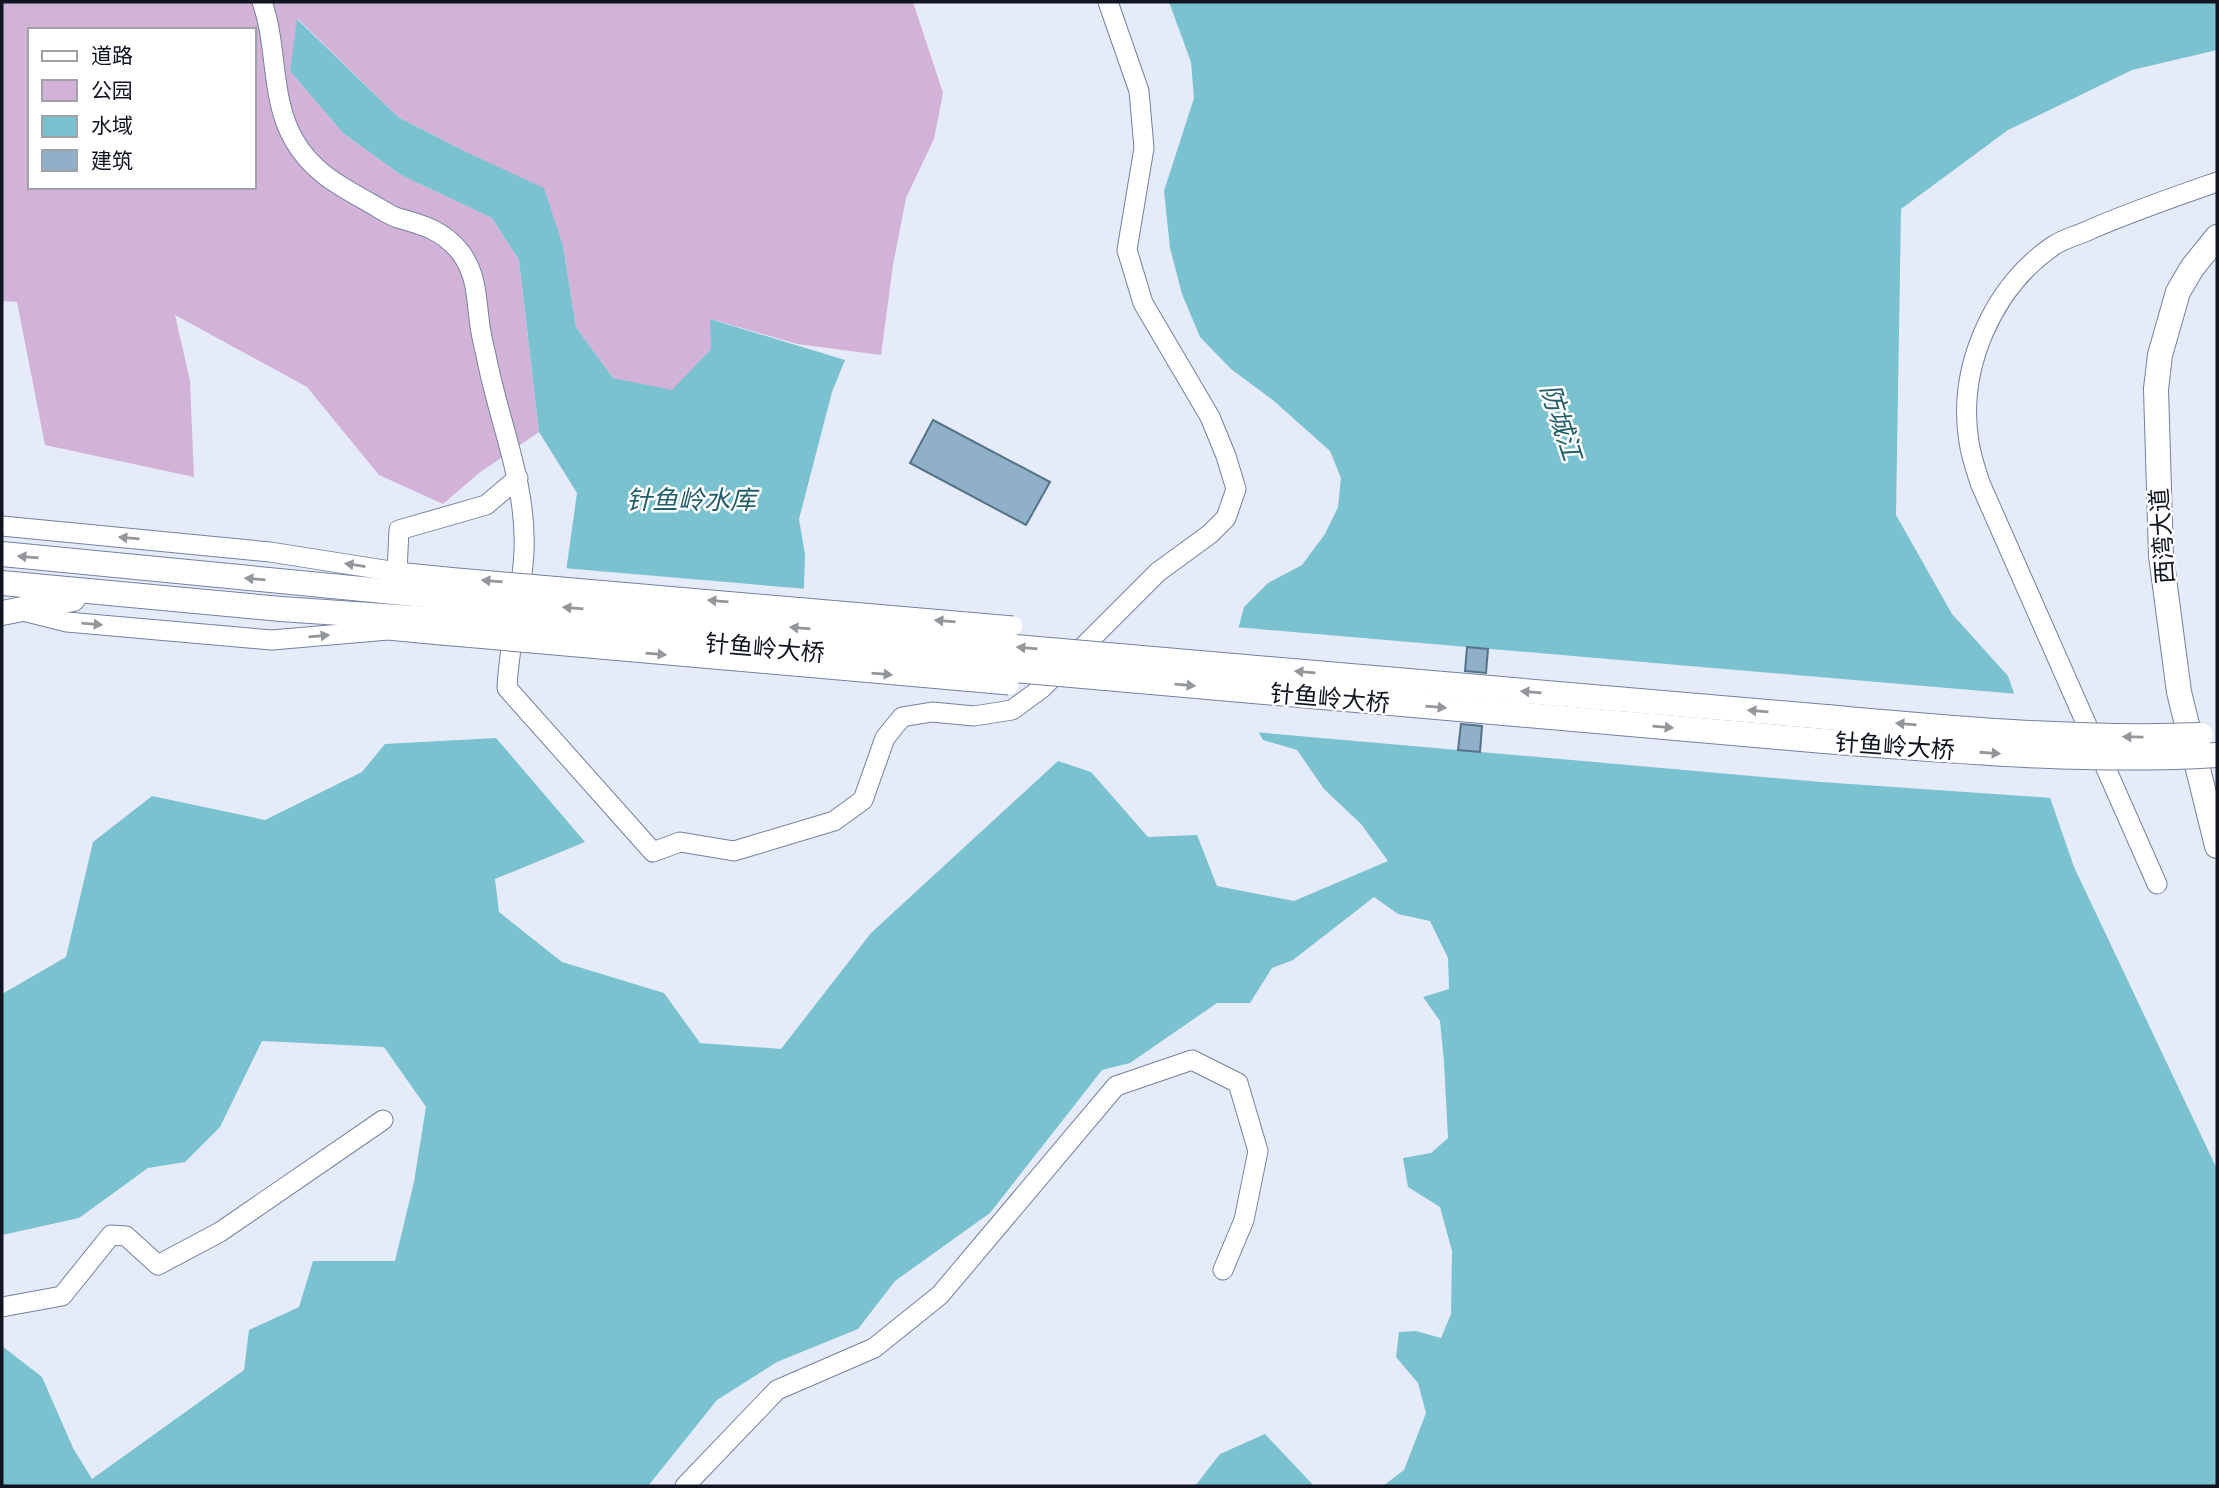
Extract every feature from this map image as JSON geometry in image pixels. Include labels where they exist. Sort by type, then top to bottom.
[{"type":"main road","name":"西湾大道","points":[[2217,237],[2192,268],[2178,292],[2160,355],[2156,389],[2161,556],[2179,692],[2217,846]]},
{"type":"main road","points":[[2,554],[444,607]]},
{"type":"main road","points":[[2,583],[281,609],[444,607]]},
{"type":"main road","points":[[6,609],[103,593]]},
{"type":"main road","name":"针鱼岭大桥","points":[[444,607],[2001,733],[2150,737],[2212,733]]},
{"type":"main road","name":"针鱼岭大桥","points":[[444,607],[1838,742],[2014,755],[2150,759],[2217,755]]},
{"type":"street","points":[[262,2],[282,107],[286,122],[300,150],[336,185],[397,217],[438,232],[468,263],[477,289],[478,317],[489,370],[518,478],[524,550],[507,688],[653,852],[680,842],[734,851],[834,821],[863,800],[885,738],[902,718],[932,712],[974,716],[1012,710],[1042,688],[1158,572],[1210,534],[1226,517],[1236,489],[1227,456],[1210,416],[1143,303],[1127,250],[1144,148],[1139,91],[1108,2]]},
{"type":"street","points":[[2157,884],[1980,484],[1969,443],[1966,407],[1970,375],[1986,326],[2012,284],[2054,246],[2117,218],[2217,181]]},
{"type":"street","points":[[397,572],[399,530],[486,505],[518,478]]},
{"type":"street","points":[[2,526],[270,552],[397,572],[444,607],[1009,685]]},
{"type":"street","points":[[6,609],[67,622],[272,639],[388,630],[444,607],[1013,626]]},
{"type":"street","points":[[685,1486],[777,1390],[874,1348],[940,1295],[1116,1086],[1192,1060],[1238,1083],[1258,1151],[1244,1220],[1223,1270]]},
{"type":"street","points":[[2,1307],[62,1296],[111,1235],[126,1236],[158,1265],[220,1232],[383,1121]]},
{"type":"green space","points":[[2,2],[913,2],[943,93],[934,139],[906,198],[893,265],[881,355],[797,344],[711,319],[711,349],[672,391],[613,378],[576,327],[563,246],[466,152],[398,117],[298,19],[290,71],[343,133],[401,175],[492,218],[519,260],[539,432],[479,473],[443,504],[379,475],[307,387],[175,315],[190,381],[194,477],[45,445],[17,302],[2,301]]},
{"type":"water","name":"防城江","points":[[1169,2],[2217,2],[2217,50],[2132,70],[2008,130],[1901,209],[1896,515],[1952,614],[2008,676],[2074,867],[2217,1169],[2217,1486],[1383,1486],[1404,1470],[1426,1413],[1418,1383],[1396,1357],[1399,1332],[1416,1331],[1441,1338],[1451,1314],[1452,1251],[1440,1207],[1408,1187],[1403,1158],[1431,1153],[1448,1138],[1440,1021],[1423,997],[1449,989],[1448,958],[1430,921],[1398,914],[1374,897],[1293,960],[1272,968],[1250,1003],[1217,1003],[1130,1063],[1102,1070],[990,1213],[895,1281],[858,1329],[777,1362],[717,1400],[648,1486],[2,1486],[2,1346],[42,1377],[73,1448],[92,1479],[244,1370],[249,1330],[299,1307],[313,1261],[395,1261],[414,1182],[426,1107],[384,1047],[262,1041],[220,1127],[185,1162],[148,1168],[79,1218],[2,1235],[2,994],[66,957],[93,842],[152,796],[265,820],[362,772],[385,744],[496,738],[585,842],[495,879],[499,912],[562,962],[664,993],[700,1043],[781,1049],[871,933],[1058,761],[1091,772],[1148,837],[1197,835],[1217,886],[1294,901],[1388,861],[1361,824],[1324,789],[1297,750],[1263,740],[1226,675],[1244,607],[1268,583],[1302,565],[1325,534],[1338,507],[1341,478],[1330,451],[1274,401],[1231,369],[1200,337],[1182,294],[1170,248],[1164,191],[1194,98],[1191,62]]},
{"type":"water","name":"针鱼岭水库","points":[[297,19],[398,117],[544,188],[563,246],[576,327],[613,378],[672,390],[711,349],[710,319],[845,360],[832,392],[799,519],[805,555],[803,618],[562,600],[577,493],[539,432],[519,260],[492,218],[401,175],[343,133],[290,71]]},
{"type":"water","points":[[1265,1434],[1314,1486],[1195,1486],[1220,1454]]},
{"type":"pier","points":[[563,568],[807,589],[806,619],[559,600]]},
{"type":"pier","points":[[1235,627],[2018,694],[2053,798],[1821,782],[1254,732],[1222,676]]},
{"type":"building","points":[[933,420],[1050,482],[1026,525],[910,463]]},
{"type":"building","points":[[1467,647],[1488,649],[1486,673],[1465,671]]},
{"type":"building","points":[[1461,724],[1482,726],[1480,752],[1458,750]]}]
